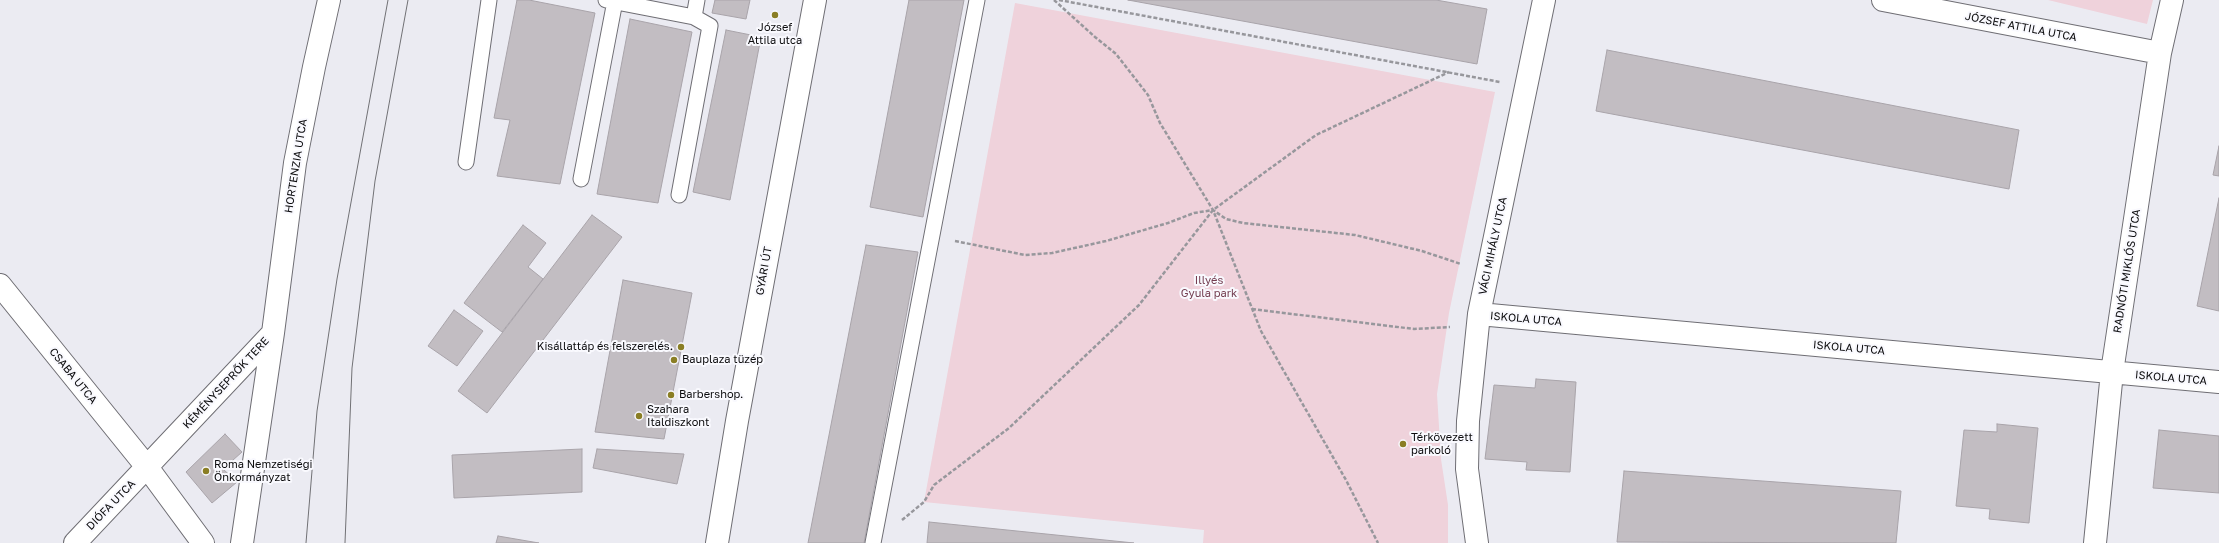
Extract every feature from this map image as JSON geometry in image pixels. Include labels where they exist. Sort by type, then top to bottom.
[{"type":"street","name":"HORTENZIA UTCA","points":[[273,333],[295,163],[329,0]]},
{"type":"street","name":"GYÁRI ÚT","points":[[718,543],[737,421],[815,0]]},
{"type":"street","name":"VÁCI MIHÁLY UTCA","points":[[1477,543],[1467,469],[1468,420],[1479,314],[1544,0]]},
{"type":"street","name":"JÓZSEF ATTILA UTCA","points":[[1883,0],[1968,8],[2160,53]]},
{"type":"street","name":"RADNÓTI MIKLÓS UTCA","points":[[2095,543],[2112,372],[2160,53],[2172,0]]},
{"type":"street","name":"CSABA UTCA","points":[[0,285],[147,467]]},
{"type":"street","name":"ISKOLA UTCA","points":[[1479,314],[2219,382]]},
{"type":"street","name":"KÉMÉNYSEPRŐK TERE","points":[[147,467],[273,333]]},
{"type":"street","name":"KÉMÉNYSEPRŐK TERE","points":[[242,543],[273,333]]},
{"type":"street","name":"DIÓFA UTCA","points":[[75,543],[147,467]]},
{"type":"street","points":[[147,467],[203,543]]},
{"type":"lane","points":[[466,162],[489,0]]},
{"type":"lane","points":[[694,17],[698,0]]},
{"type":"lane","points":[[874,543],[976,0]]},
{"type":"lane","points":[[581,179],[610,1],[694,17],[710,26],[679,196]]},
{"type":"path","points":[[1054,0],[1116,54],[1129,68],[1148,95],[1160,123],[1213,210],[1261,331],[1346,480],[1378,543]]},
{"type":"path","points":[[1059,0],[1504,83]]},
{"type":"path","points":[[874,543],[924,502],[934,485],[1008,428],[1139,305],[1213,210],[1316,135],[1449,72]]},
{"type":"path","points":[[931,236],[1025,255],[1052,252],[1106,241],[1168,223],[1194,213],[1213,210],[1226,219],[1243,223],[1355,236],[1399,245],[1459,263],[1464,267]]},
{"type":"path","points":[[1252,309],[1414,329],[1457,327]]},
{"type":"green space","points":[[2048,0],[2153,0],[2147,24]]},
{"type":"green space","name":"Illyés Gyula park","points":[[1015,3],[1495,92],[1449,313],[1437,394],[1441,459],[1448,505],[1448,543],[1203,543],[1204,530],[924,502]]},
{"type":"building","points":[[517,0],[529,0],[595,13],[560,184],[497,176],[510,120],[494,118]]},
{"type":"building","points":[[715,0],[750,0],[746,19],[712,13]]},
{"type":"building","points":[[909,0],[964,0],[923,217],[870,207]]},
{"type":"building","points":[[1128,0],[1436,0],[1487,9],[1477,64]]},
{"type":"building","points":[[630,19],[692,32],[658,203],[597,194]]},
{"type":"building","points":[[726,30],[761,37],[730,200],[693,192]]},
{"type":"building","points":[[1607,50],[2019,130],[2009,189],[1596,111]]},
{"type":"building","points":[[2219,146],[2219,176],[2213,175]]},
{"type":"building","points":[[2219,198],[2219,311],[2197,306]]},
{"type":"building","points":[[592,215],[622,237],[487,413],[458,391]]},
{"type":"building","points":[[523,225],[546,243],[528,267],[543,279],[502,332],[464,303]]},
{"type":"building","points":[[866,245],[918,252],[864,543],[808,543]]},
{"type":"building","points":[[623,280],[692,293],[664,439],[595,432]]},
{"type":"building","points":[[454,310],[483,331],[457,366],[428,346]]},
{"type":"building","points":[[1536,379],[1576,382],[1570,472],[1526,470],[1527,462],[1485,459],[1494,385],[1535,388]]},
{"type":"building","points":[[1997,424],[2038,428],[2029,523],[1989,519],[1990,509],[1956,506],[1964,430],[1997,432]]},
{"type":"building","points":[[2159,430],[2219,436],[2219,493],[2153,488]]},
{"type":"building","name":"Roma Nemzetiségi Önkormányzat","points":[[225,434],[242,452],[223,469],[237,482],[212,503],[186,472]]},
{"type":"building","points":[[582,449],[582,492],[454,498],[452,455]]},
{"type":"building","points":[[597,449],[684,454],[677,484],[593,468]]},
{"type":"building","points":[[1624,471],[1901,491],[1896,543],[1617,542]]},
{"type":"building","points":[[929,522],[1134,543],[927,543]]},
{"type":"building","points":[[498,536],[539,543],[496,543]]},
{"type":"tram line","points":[[306,543],[317,411],[337,279],[388,0]]},
{"type":"tram line","points":[[345,543],[352,368],[375,181],[408,0]]},
{"type":"place","name":"József Attila utca","points":[[775,15]]},
{"type":"place","name":"Kisállattáp és felszerelés.","points":[[681,347]]},
{"type":"place","name":"Bauplaza tüzép","points":[[674,360]]},
{"type":"place","name":"Barbershop.","points":[[671,395]]},
{"type":"place","name":"Szahara Italdiszkont","points":[[639,416]]},
{"type":"place","name":"Térkövezett parkoló","points":[[1403,444]]},
{"type":"place","name":"Roma Nemzetiségi Önkormányzat","points":[[206,471]]}]
